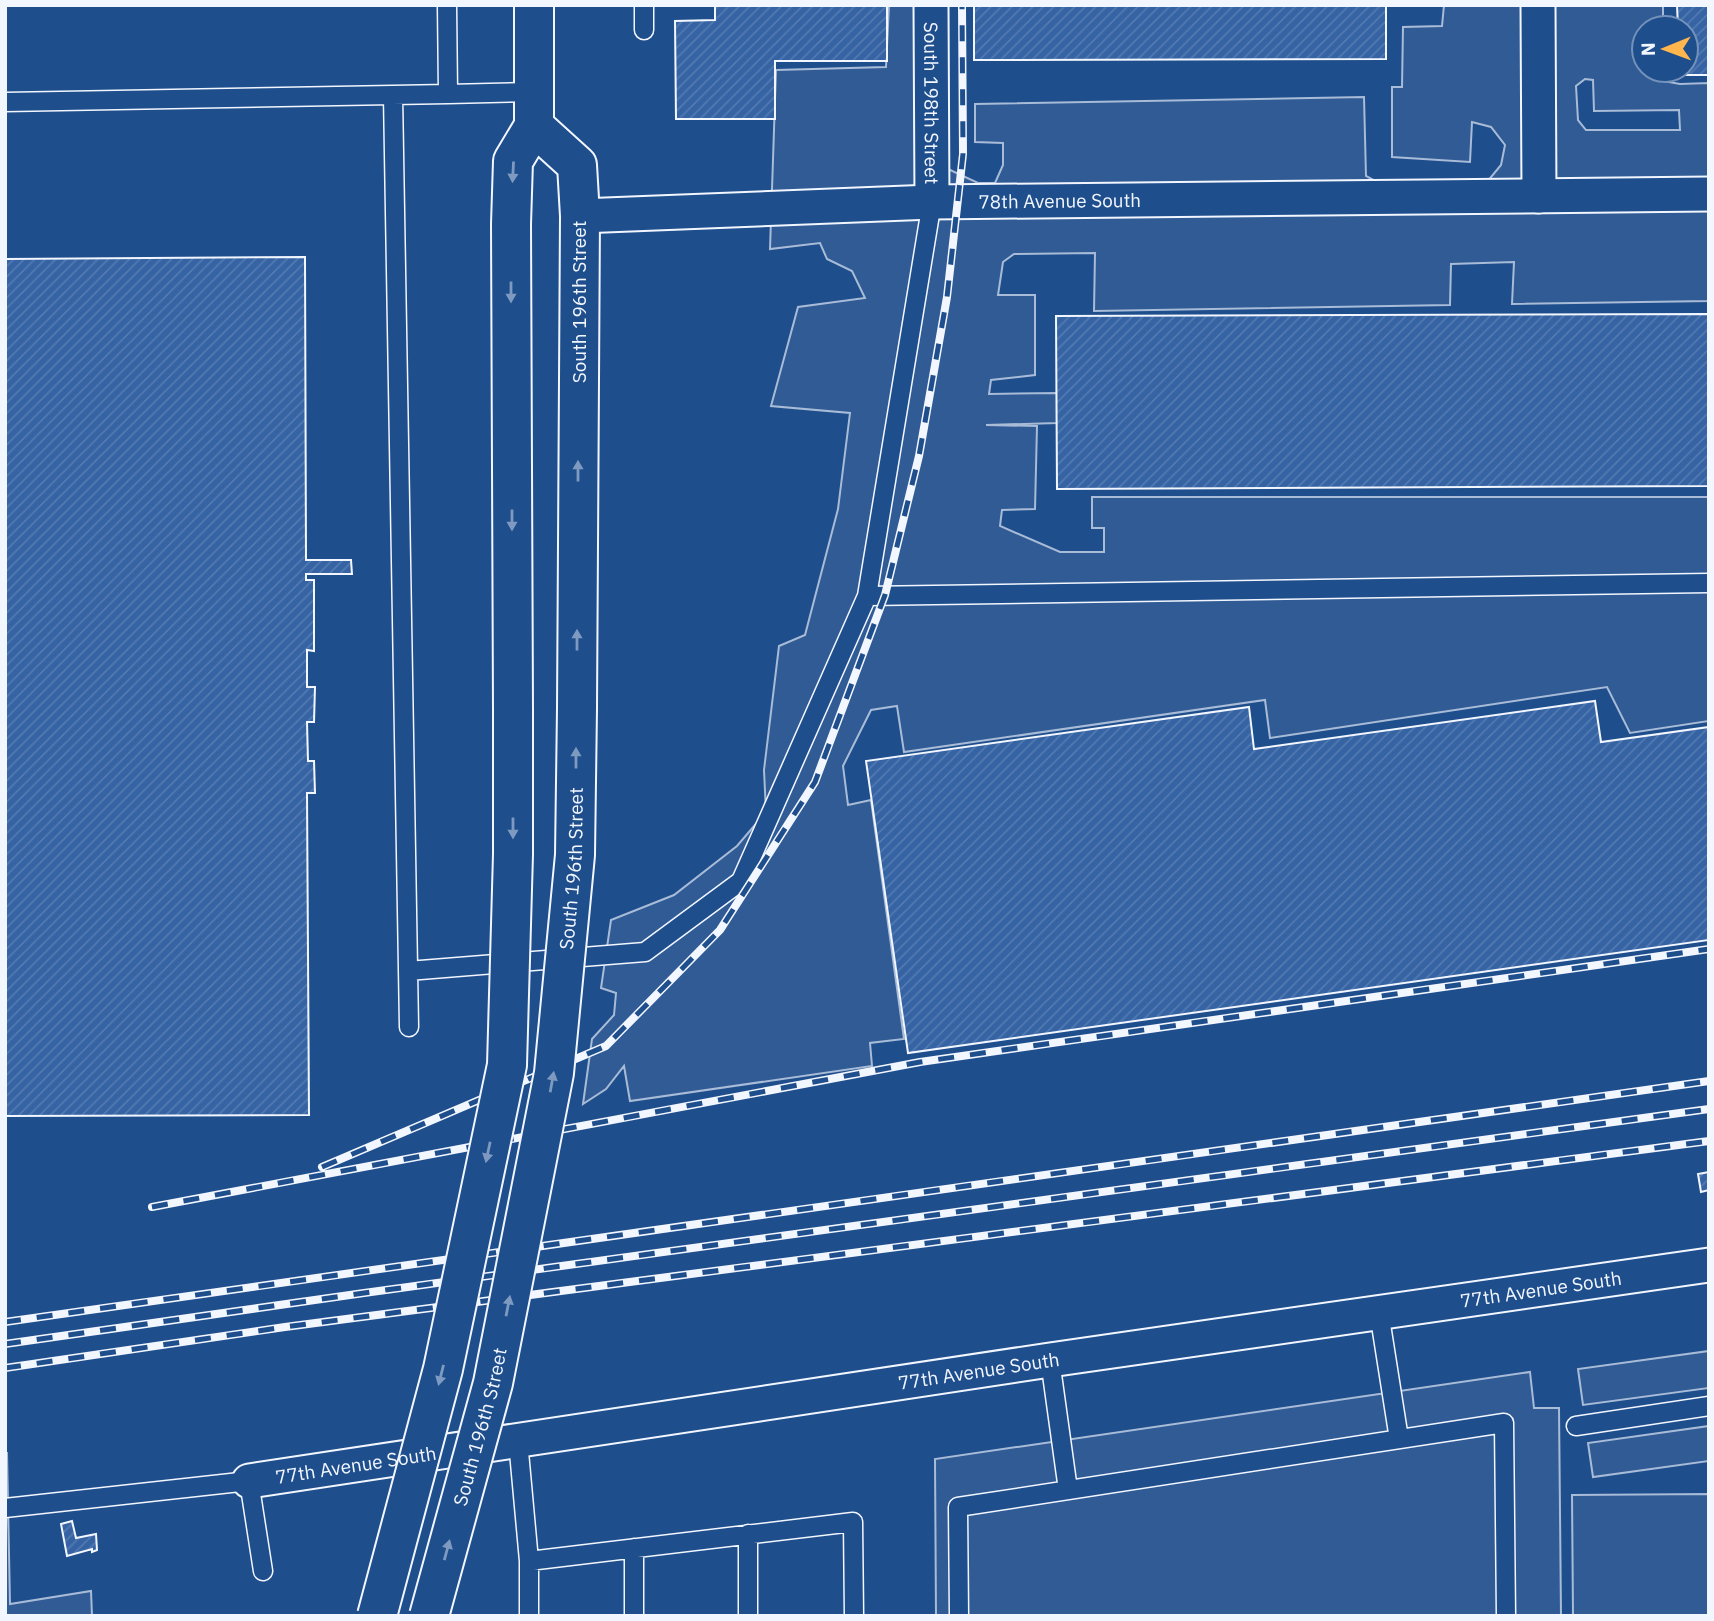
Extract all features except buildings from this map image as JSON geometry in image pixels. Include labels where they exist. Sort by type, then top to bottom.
[{"type":"main road","points":[[377,1616],[443,1369],[506,1065],[513,854],[513,161],[534,109],[534,5]]},
{"type":"main road","name":"South 196th Street","points":[[429,1616],[493,1383],[554,1073],[575,855],[580,216],[577,165],[534,109]]},
{"type":"street","name":"South 198th Street","points":[[932,5],[932,202]]},
{"type":"street","points":[[1538,5],[1539,196]]},
{"type":"street","name":"78th Avenue South","points":[[580,216],[932,202],[1709,194]]},
{"type":"street","name":"77th Avenue South","points":[[249,1481],[1050,1360],[1709,1265]]},
{"type":"lane","points":[[447,5],[448,94]]},
{"type":"lane","points":[[644,5],[644,30]]},
{"type":"lane","points":[[5,102],[448,94],[534,109]]},
{"type":"lane","points":[[393,95],[409,1027]]},
{"type":"lane","points":[[408,971],[645,952],[741,881],[867,596],[932,202]]},
{"type":"lane","points":[[867,596],[1709,583]]},
{"type":"lane","points":[[1379,1312],[1399,1439]]},
{"type":"lane","points":[[1050,1360],[1068,1490]]},
{"type":"lane","points":[[1576,1426],[1709,1406]]},
{"type":"lane","points":[[959,1616],[958,1507],[1504,1423],[1506,1616]]},
{"type":"lane","points":[[518,1441],[529,1561],[528,1616]]},
{"type":"lane","points":[[5,1508],[249,1481],[263,1571]]},
{"type":"lane","points":[[529,1561],[853,1522],[854,1616]]},
{"type":"lane","points":[[748,1534],[748,1616]]},
{"type":"lane","points":[[634,1548],[634,1616]]},
{"type":"shaded area","points":[[889,5],[947,5],[948,169],[978,183],[995,183],[1003,165],[1003,143],[975,142],[975,104],[1364,97],[1366,176],[1377,182],[1487,182],[1501,165],[1505,145],[1491,127],[1472,122],[1470,162],[1392,157],[1392,87],[1402,87],[1403,27],[1442,26],[1444,5],[1663,5],[1663,14],[1630,14],[1630,84],[1709,83],[1709,301],[1512,304],[1514,262],[1451,264],[1450,305],[1094,311],[1095,253],[1014,254],[1003,262],[998,295],[1035,295],[1035,375],[991,380],[989,394],[1057,393],[1057,423],[986,425],[1037,426],[1035,509],[1002,510],[1000,526],[1060,552],[1104,552],[1104,528],[1092,528],[1092,497],[1709,497],[1709,721],[1630,733],[1607,687],[1270,738],[1265,700],[904,752],[897,706],[871,710],[843,766],[848,805],[871,800],[904,1039],[870,1043],[872,1066],[630,1101],[624,1066],[606,1089],[583,1104],[592,1039],[614,1015],[616,993],[601,988],[611,920],[674,895],[737,846],[766,812],[764,770],[779,646],[805,635],[838,509],[850,413],[771,406],[798,307],[865,298],[852,271],[827,259],[820,243],[770,249],[776,70],[886,67]],"holes":[[[1585,79],[1593,80],[1594,111],[1679,110],[1680,130],[1586,130],[1578,120],[1576,86]]]},
{"type":"shaded area","points":[[1709,1351],[1709,1388],[1583,1405],[1578,1369]]},
{"type":"shaded area","points":[[1530,1372],[1534,1408],[1559,1408],[1561,1616],[936,1616],[935,1459]]},
{"type":"shaded area","points":[[1709,1426],[1709,1461],[1593,1477],[1588,1443]]},
{"type":"shaded area","points":[[7,1452],[10,1604],[91,1591],[92,1616],[5,1616]]},
{"type":"shaded area","points":[[1709,1494],[1709,1616],[1573,1616],[1572,1495]]},
{"type":"railway","points":[[322,1167],[606,1046],[720,930],[815,782],[885,595],[919,456],[947,297],[963,154],[962,5]]},
{"type":"railway","points":[[152,1207],[920,1062],[1709,949]]},
{"type":"railway","points":[[5,1322],[1709,1081]]},
{"type":"railway","points":[[5,1344],[1709,1109]]},
{"type":"railway","points":[[5,1368],[285,1327],[1709,1141]]}]
